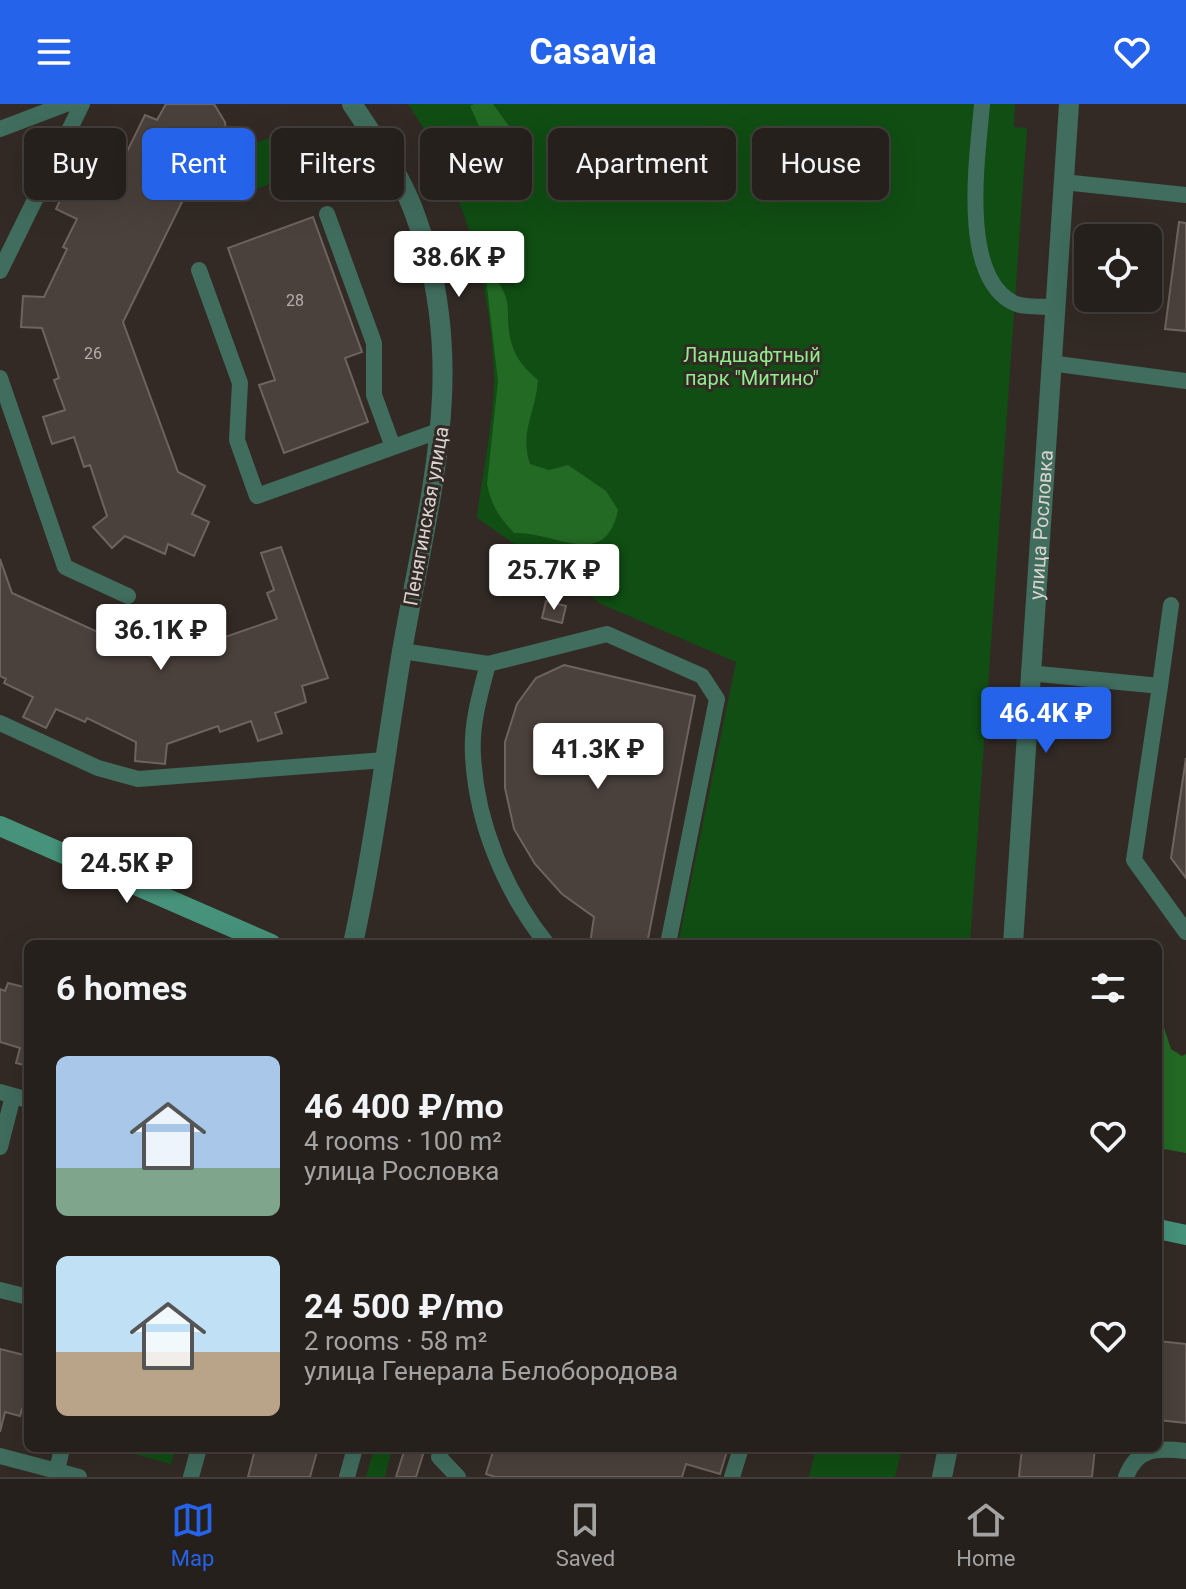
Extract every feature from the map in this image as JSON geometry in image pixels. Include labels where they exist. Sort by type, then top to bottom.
[{"type":"main road","points":[[0,826],[262,940]]},
{"type":"main road","points":[[1162,1230],[1186,1235]]},
{"type":"street","name":"Пенягинская улица","points":[[352,104],[386,156],[412,206],[431,261],[442,328],[445,392],[354,940]]},
{"type":"street","name":"улица Рословка","points":[[1013,940],[1069,104]]},
{"type":"street","points":[[942,1477],[947,1452]]},
{"type":"lane","points":[[0,129],[66,104]]},
{"type":"lane","points":[[0,271],[82,104]]},
{"type":"lane","points":[[982,104],[975,208],[981,253],[993,283],[1003,296],[1015,304],[1054,307]]},
{"type":"lane","points":[[1063,182],[1186,195]]},
{"type":"lane","points":[[327,214],[374,343],[374,395],[393,447]]},
{"type":"lane","points":[[199,270],[240,383],[237,440],[257,496],[441,430]]},
{"type":"lane","points":[[1050,363],[1186,381]]},
{"type":"lane","points":[[0,378],[65,567],[128,596]]},
{"type":"lane","points":[[1171,605],[1134,860],[1186,932]]},
{"type":"lane","points":[[402,651],[488,664],[607,634],[702,676],[717,699],[669,940]]},
{"type":"lane","points":[[488,664],[476,709],[472,755],[481,812],[500,867],[531,925],[544,940]]},
{"type":"lane","points":[[1029,673],[1160,686]]},
{"type":"lane","points":[[0,723],[98,768],[138,779],[385,760]]},
{"type":"lane","points":[[0,1147],[14,1096]]},
{"type":"lane","points":[[0,1290],[24,1296]]},
{"type":"lane","points":[[1162,1450],[1186,1451]]},
{"type":"lane","points":[[57,1471],[61,1452]]},
{"type":"lane","points":[[191,1477],[198,1452]]},
{"type":"lane","points":[[347,1477],[354,1452]]},
{"type":"lane","points":[[441,1452],[439,1457],[458,1477]]},
{"type":"lane","points":[[732,1477],[740,1452]]},
{"type":"lane","points":[[1126,1477],[1140,1455],[1146,1452]]},
{"type":"lane","points":[[0,1456],[79,1477]]},
{"type":"green space","name":"Ландшафтный парк \"Митино\"","points":[[408,104],[1015,104],[1014,127],[1027,128],[970,940],[679,940],[736,662],[601,604],[477,518],[494,373],[486,302],[470,232],[458,200],[532,200],[532,128],[423,128]]},
{"type":"green space","points":[[493,104],[510,128],[480,128],[470,106]]},
{"type":"green space","points":[[271,137],[271,184],[255,190],[255,143]]},
{"type":"green space","points":[[485,270],[503,290],[510,338],[516,355],[538,380],[526,442],[530,464],[549,470],[568,465],[606,491],[618,510],[612,529],[602,539],[590,544],[514,533],[493,505],[487,484],[498,381]]},
{"type":"green space","points":[[1162,1021],[1171,1049],[1182,1056],[1186,1054],[1186,1153],[1162,1149]]},
{"type":"green space","points":[[127,1452],[174,1452],[171,1464]]},
{"type":"green space","points":[[373,1452],[391,1452],[385,1477],[366,1477]]},
{"type":"green space","points":[[815,1452],[901,1452],[895,1477],[809,1477]]},
{"type":"building","points":[[166,104],[214,104],[225,122],[226,128],[142,128],[142,200],[182,202],[123,322],[178,472],[205,486],[192,514],[209,522],[194,556],[168,544],[165,554],[125,536],[112,548],[93,527],[107,516],[90,465],[84,467],[74,437],[52,444],[43,417],[65,410],[54,380],[59,378],[42,328],[21,327],[23,296],[44,297],[67,249],[63,247],[77,219],[56,209],[60,200],[126,200],[126,154],[145,115],[157,120]]},
{"type":"building","points":[[313,217],[362,352],[345,358],[368,422],[284,453],[259,385],[275,380],[228,248]]},
{"type":"building","points":[[1179,222],[1186,223],[1186,331],[1165,329]]},
{"type":"building","points":[[281,547],[328,678],[302,686],[306,702],[275,713],[282,733],[258,741],[251,721],[220,732],[218,726],[167,744],[165,764],[135,761],[136,742],[87,718],[85,722],[56,709],[46,728],[23,717],[33,697],[4,683],[6,679],[0,676],[0,559],[12,593],[159,660],[277,619],[267,593],[274,590],[261,553]]},
{"type":"building","points":[[546,601],[566,606],[562,623],[542,618]]},
{"type":"building","points":[[564,665],[695,696],[648,940],[591,940],[594,917],[562,894],[535,864],[514,829],[505,788],[505,742],[517,704],[536,678]]},
{"type":"building","points":[[1186,758],[1186,878],[1171,858]]},
{"type":"building","points":[[8,983],[24,987],[24,1065],[16,1063],[20,1048],[0,1042],[0,989],[5,991]]},
{"type":"building","points":[[1162,1341],[1186,1344],[1186,1423],[1162,1420]]},
{"type":"building","points":[[0,1349],[24,1355],[24,1409],[20,1416],[5,1412],[0,1432]]},
{"type":"building","points":[[251,1452],[317,1452],[310,1477],[248,1477],[254,1453]]},
{"type":"building","points":[[404,1452],[424,1452],[416,1477],[396,1477]]},
{"type":"building","points":[[493,1452],[727,1452],[720,1474],[686,1464],[682,1477],[495,1477],[486,1474]]},
{"type":"building","points":[[1022,1452],[1095,1452],[1092,1477],[1019,1477]]}]
